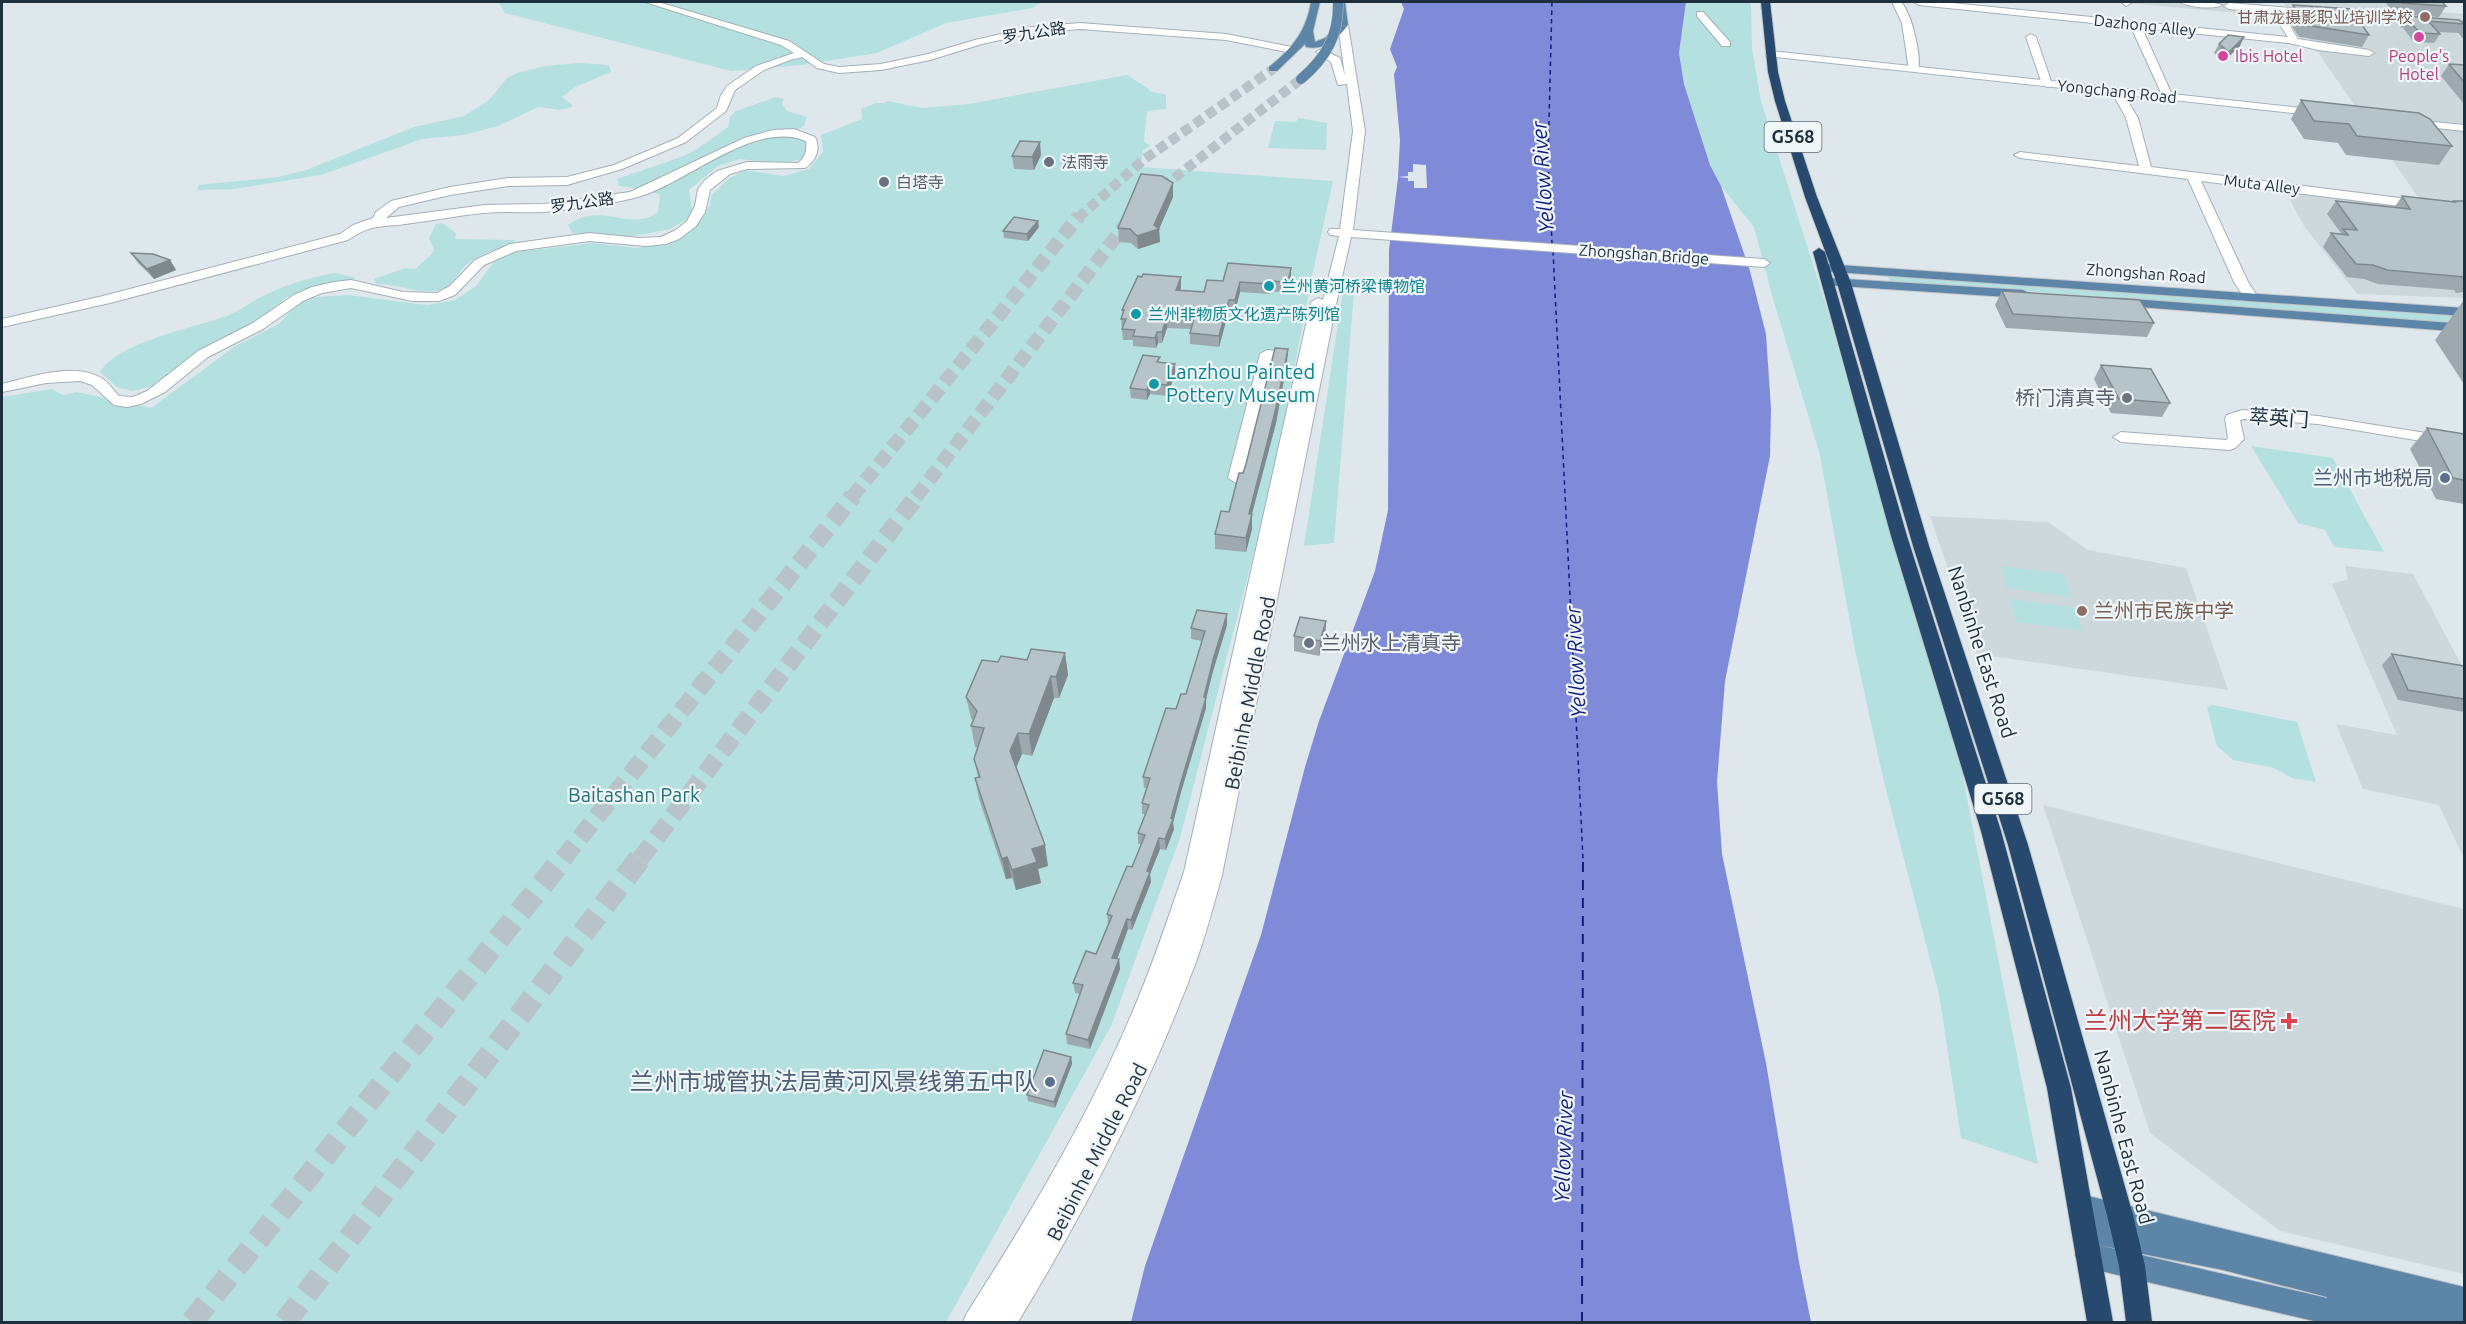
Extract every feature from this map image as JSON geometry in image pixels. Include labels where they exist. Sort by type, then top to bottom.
[{"type":"highway","name":"Nanbinhe East Road","points":[[1757,2],[1766,79],[1834,275],[1899,537],[1991,831],[2059,1088],[2100,1323]]},
{"type":"highway","name":"Nanbinhe East Road","points":[[1765,2],[1770,54],[1780,101],[1918,539],[2018,845],[2126,1241],[2139,1323]]},
{"type":"main road","points":[[1273,69],[1301,44],[1309,32],[1315,14],[1315,2]]},
{"type":"main road","points":[[1309,32],[1310,45],[1318,45],[1330,39],[1343,25],[1339,2]]},
{"type":"main road","points":[[1301,79],[1327,53],[1337,32],[1339,2]]},
{"type":"main road","name":"Zhongshan Road","points":[[1834,275],[2251,297],[2464,312]]},
{"type":"main road","name":"Zhongshan Road","points":[[1834,275],[2464,328]]},
{"type":"main road","points":[[2084,1232],[2464,1320]]},
{"type":"main road","points":[[2084,1232],[2126,1241],[2225,1286],[2368,1323]]},
{"type":"main road","points":[[2126,1241],[2191,1234],[2464,1300]]},
{"type":"main road","points":[[2224,1264],[2425,1323]]},
{"type":"street","points":[[650,2],[785,43],[804,54]]},
{"type":"street","points":[[1896,2],[1901,5],[1906,20],[1914,70]]},
{"type":"street","name":"Dazhong Alley","points":[[1919,2],[2289,40],[2318,47],[2369,53]]},
{"type":"street","points":[[2185,2],[2217,4]]},
{"type":"street","points":[[2229,6],[2320,14]]},
{"type":"street","points":[[2440,9],[2453,24]]},
{"type":"street","points":[[2275,10],[2294,38],[2289,40]]},
{"type":"street","points":[[1700,14],[1726,44]]},
{"type":"street","points":[[2394,19],[2464,24]]},
{"type":"street","points":[[2135,24],[2168,97]]},
{"type":"street","name":"Beibinhe Middle Road","points":[[976,1323],[1059,1187],[1110,1088],[1167,955],[1194,872],[1264,579],[1357,160],[1359,131],[1343,25]]},
{"type":"street","name":"罗九公路","points":[[2,388],[63,377],[80,378],[93,380],[118,402],[136,401],[153,393],[197,359],[267,321],[292,300],[312,292],[341,284],[355,284],[371,290],[416,298],[434,298],[457,288],[470,271],[487,258],[513,248],[600,237],[644,243],[675,237],[696,218],[701,207],[702,191],[715,178],[728,170],[754,164],[801,166],[807,162],[813,148],[811,139],[807,136],[772,133],[754,138],[694,165],[645,192],[632,195],[544,207],[485,209],[404,221],[379,220],[380,215],[387,210],[411,199],[508,182],[567,181],[618,167],[682,140],[722,109],[726,95],[731,88],[760,68],[787,57],[804,54],[821,66],[839,70],[881,67],[930,57],[979,42],[1032,30],[1080,26],[1226,37],[1292,50]]},
{"type":"street","points":[[2031,37],[2047,84]]},
{"type":"street","name":"Beibinhe Middle Road","points":[[1340,232],[1348,131],[1340,69],[1336,60],[1321,52],[1346,54]]},
{"type":"street","name":"Yongchang Road","points":[[1770,54],[2332,114]]},
{"type":"street","points":[[2117,92],[2132,118],[2146,169]]},
{"type":"street","points":[[2398,121],[2456,128]]},
{"type":"street","points":[[2020,155],[2193,176]]},
{"type":"street","name":"Muta Alley","points":[[2193,176],[2464,210]]},
{"type":"street","name":"Muta Alley","points":[[2193,176],[2241,282],[2251,297]]},
{"type":"street","points":[[2,323],[105,300],[344,237],[357,228],[379,220]]},
{"type":"street","name":"Zhongshan Bridge","points":[[1340,232],[1764,263]]},
{"type":"street","points":[[1236,477],[1267,354],[1280,355]]},
{"type":"street","name":"萃英门","points":[[2121,437],[2230,445],[2236,439],[2232,418],[2242,414],[2318,420],[2464,444]]},
{"type":"street","name":"Beibinhe Middle Road","points":[[1004,1323],[1078,1197],[1130,1095],[1185,960],[1212,875],[1264,579]]},
{"type":"shaded area","points":[[2115,2],[2261,2],[2271,16]]},
{"type":"shaded area","points":[[2283,2],[2430,2],[2439,12],[2464,14],[2464,30],[2454,30],[2464,42],[2464,298],[2357,294],[2304,226],[2282,185],[2420,200]]},
{"type":"shaded area","name":"兰州市民族中学","points":[[1930,516],[2048,522],[2088,550],[2186,568],[2228,690],[1977,654]]},
{"type":"shaded area","points":[[2345,566],[2413,574],[2464,670],[2464,859],[2439,805],[2363,789],[2336,724],[2397,735],[2332,584],[2348,579]]},
{"type":"shaded area","name":"兰州大学第二医院","points":[[2043,805],[2464,909],[2464,1274],[2280,1231],[2150,1133]]},
{"type":"green space","points":[[498,2],[1042,2],[1032,8],[946,23],[877,53],[802,65],[731,71],[505,13]]},
{"type":"green space","points":[[1686,2],[1751,2],[1752,48],[1761,101],[1825,302],[1901,570],[1961,767],[2038,1164],[1961,1138],[1939,994],[1883,778],[1854,645],[1820,455],[1754,227],[1721,186],[1710,165],[1684,84],[1679,54]]},
{"type":"green space","points":[[579,63],[609,65],[611,72],[575,87],[562,97],[572,107],[560,110],[538,107],[498,126],[464,135],[422,139],[321,175],[234,189],[197,190],[199,185],[278,177],[306,170],[414,127],[464,116],[489,100],[507,78],[517,73],[545,66]]},
{"type":"green space","name":"Baitashan Park","points":[[1127,75],[1149,91],[1166,95],[1166,109],[1147,111],[1144,141],[1150,146],[1143,150],[1141,167],[1333,181],[1312,276],[1273,479],[1180,838],[1111,1026],[946,1322],[2,1322],[2,397],[52,389],[63,395],[77,392],[151,408],[234,347],[279,324],[297,304],[317,297],[348,295],[427,305],[455,300],[476,286],[496,259],[515,252],[594,243],[636,248],[668,242],[685,235],[694,228],[710,205],[711,196],[728,179],[745,170],[784,176],[809,169],[823,152],[821,135],[862,119],[861,109],[876,103],[888,101],[922,108],[969,104]]},
{"type":"green space","points":[[776,97],[784,99],[782,104],[787,111],[807,117],[804,126],[792,132],[807,141],[802,159],[781,164],[740,159],[718,166],[689,190],[692,211],[687,219],[670,229],[628,237],[572,233],[568,225],[580,218],[592,215],[637,219],[648,218],[658,212],[660,195],[648,190],[619,186],[617,179],[681,157],[697,149],[728,127],[730,117],[736,111]]},
{"type":"green space","points":[[1298,118],[1327,123],[1326,150],[1268,148],[1275,121],[1296,122]]},
{"type":"green space","points":[[442,223],[456,233],[455,239],[515,240],[513,244],[471,261],[448,286],[440,290],[425,291],[376,284],[374,279],[405,268],[416,269],[434,250],[429,238],[436,224]]},
{"type":"green space","points":[[335,273],[356,278],[287,297],[259,320],[154,386],[132,391],[117,387],[100,372],[110,361],[140,344],[229,315],[285,286]]},
{"type":"green space","points":[[1887,275],[2464,317],[2464,324],[1890,281]]},
{"type":"green space","points":[[1345,278],[1355,279],[1334,543],[1304,546]]},
{"type":"green space","points":[[2251,446],[2333,458],[2384,552],[2334,547],[2325,530],[2298,523]]},
{"type":"green space","points":[[2002,566],[2064,574],[2071,597],[2007,588]]},
{"type":"green space","points":[[2010,599],[2075,608],[2082,631],[2016,622]]},
{"type":"green space","points":[[2213,705],[2297,722],[2316,782],[2292,778],[2274,768],[2233,760],[2217,746],[2207,707]]},
{"type":"water","name":"Yellow River","points":[[1401,2],[1686,2],[1679,53],[1684,84],[1710,165],[1721,186],[1750,271],[1766,334],[1771,409],[1770,456],[1725,681],[1717,782],[1722,854],[1766,1063],[1811,1322],[1131,1322],[1145,1266],[1261,935],[1305,767],[1319,721],[1375,571],[1388,510],[1389,250],[1400,140],[1394,74],[1397,67],[1390,49],[1404,9]]},
{"type":"pier","points":[[1413,164],[1426,165],[1427,188],[1414,188],[1414,181],[1398,177],[1408,176],[1408,172],[1413,172]]},
{"type":"building","points":[[2442,2],[2446,6],[2402,3]]},
{"type":"building","points":[[2293,5],[2351,9],[2369,35],[2306,25]]},
{"type":"building","points":[[2407,16],[2459,20],[2464,24],[2428,21],[2440,34],[2420,33],[2405,19]]},
{"type":"building","points":[[2228,35],[2244,37],[2229,52],[2219,44]]},
{"type":"building","points":[[2449,64],[2464,65],[2464,82]]},
{"type":"building","points":[[2301,100],[2419,113],[2430,119],[2452,146],[2357,136],[2349,124],[2314,121]]},
{"type":"building","points":[[1020,141],[1040,142],[1032,157],[1012,156]]},
{"type":"building","points":[[1141,174],[1162,176],[1173,183],[1154,225],[1159,229],[1137,236],[1130,229],[1118,228]]},
{"type":"building","points":[[2402,196],[2464,201],[2464,277],[2387,270],[2373,265],[2356,264],[2331,233],[2348,235],[2343,229],[2357,230],[2336,201],[2410,209]]},
{"type":"building","points":[[1014,217],[1038,221],[1027,234],[1003,231]]},
{"type":"building","points":[[131,253],[153,254],[170,260],[147,269]]},
{"type":"building","points":[[1228,263],[1291,268],[1288,282],[1271,281],[1270,284],[1240,282],[1235,300],[1229,300],[1219,336],[1190,333],[1194,319],[1167,317],[1162,332],[1157,332],[1155,338],[1133,336],[1135,330],[1122,329],[1126,319],[1121,319],[1124,310],[1122,310],[1138,276],[1142,277],[1143,274],[1181,277],[1176,290],[1204,292],[1207,280],[1223,281]]},
{"type":"building","points":[[2002,291],[2140,300],[2154,323],[2013,314]]},
{"type":"building","points":[[1275,348],[1288,349],[1276,408],[1249,514],[1252,514],[1246,538],[1215,534],[1221,511],[1229,512],[1239,473],[1243,473],[1246,464]]},
{"type":"building","points":[[1143,355],[1160,357],[1157,362],[1175,364],[1167,385],[1149,383],[1147,390],[1130,388]]},
{"type":"building","points":[[2101,365],[2151,369],[2170,403],[2119,399]]},
{"type":"building","points":[[2427,428],[2464,434],[2464,480],[2453,478]]},
{"type":"building","points":[[1197,610],[1227,614],[1213,660],[1204,697],[1206,698],[1171,818],[1173,819],[1165,839],[1159,838],[1147,871],[1150,872],[1131,920],[1127,919],[1112,958],[1119,959],[1088,1040],[1066,1034],[1083,985],[1073,983],[1086,951],[1096,954],[1112,916],[1107,914],[1127,866],[1132,867],[1145,835],[1138,833],[1149,805],[1142,803],[1150,778],[1143,777],[1166,708],[1176,709],[1181,694],[1186,694],[1205,631],[1191,628]]},
{"type":"building","points":[[1300,617],[1326,621],[1320,641],[1294,636]]},
{"type":"building","points":[[1031,649],[1065,653],[1056,677],[1051,676],[1029,734],[1018,733],[1010,751],[1045,845],[1032,849],[1037,862],[1012,870],[1007,857],[1002,859],[975,778],[980,777],[974,759],[984,728],[971,726],[977,711],[966,697],[982,660],[998,662],[1001,656],[1027,660]]},
{"type":"building","points":[[2392,654],[2464,666],[2464,699],[2408,690]]},
{"type":"building","name":"兰州市城管执法局黄河风景线第五中队","points":[[1044,1050],[1071,1057],[1054,1102],[1027,1095]]},
{"type":"ferry route","points":[[1552,2],[1548,160],[1552,243]]},
{"type":"ferry route","points":[[1553,251],[1583,859]]},
{"type":"ferry route","points":[[1582,1322],[1583,859]]},
{"type":"tunnel","points":[[1078,218],[1142,161],[1273,69]]},
{"type":"tunnel","points":[[1130,218],[1140,205],[1301,79]]},
{"type":"tunnel","points":[[852,497],[1079,216]]},
{"type":"tunnel","points":[[916,497],[1132,216]]},
{"type":"tunnel","points":[[563,859],[853,496]]},
{"type":"tunnel","points":[[640,859],[917,496]]},
{"type":"tunnel","points":[[192,1322],[564,857]]},
{"type":"tunnel","points":[[285,1322],[641,857]]},
{"type":"place","name":"甘肃龙摄影职业培训学校","points":[[2425,17]]},
{"type":"place","name":"People's Hotel","points":[[2419,37]]},
{"type":"place","name":"Ibis Hotel","points":[[2223,56]]},
{"type":"place","name":"法雨寺","points":[[1049,162]]},
{"type":"place","name":"白塔寺","points":[[884,182]]},
{"type":"place","name":"兰州黄河桥梁博物馆","points":[[1269,286]]},
{"type":"place","name":"兰州非物质文化遗产陈列馆","points":[[1136,314]]},
{"type":"place","name":"Lanzhou Painted Pottery Museum","points":[[1154,384]]},
{"type":"place","name":"桥门清真寺","points":[[2127,398]]},
{"type":"place","name":"兰州市地税局","points":[[2445,478]]},
{"type":"place","name":"兰州市民族中学","points":[[2082,611]]},
{"type":"place","name":"兰州水上清真寺","points":[[1309,643]]},
{"type":"place","name":"兰州大学第二医院","points":[[2289,1021]]},
{"type":"place","name":"兰州市城管执法局黄河风景线第五中队","points":[[1050,1082]]}]
